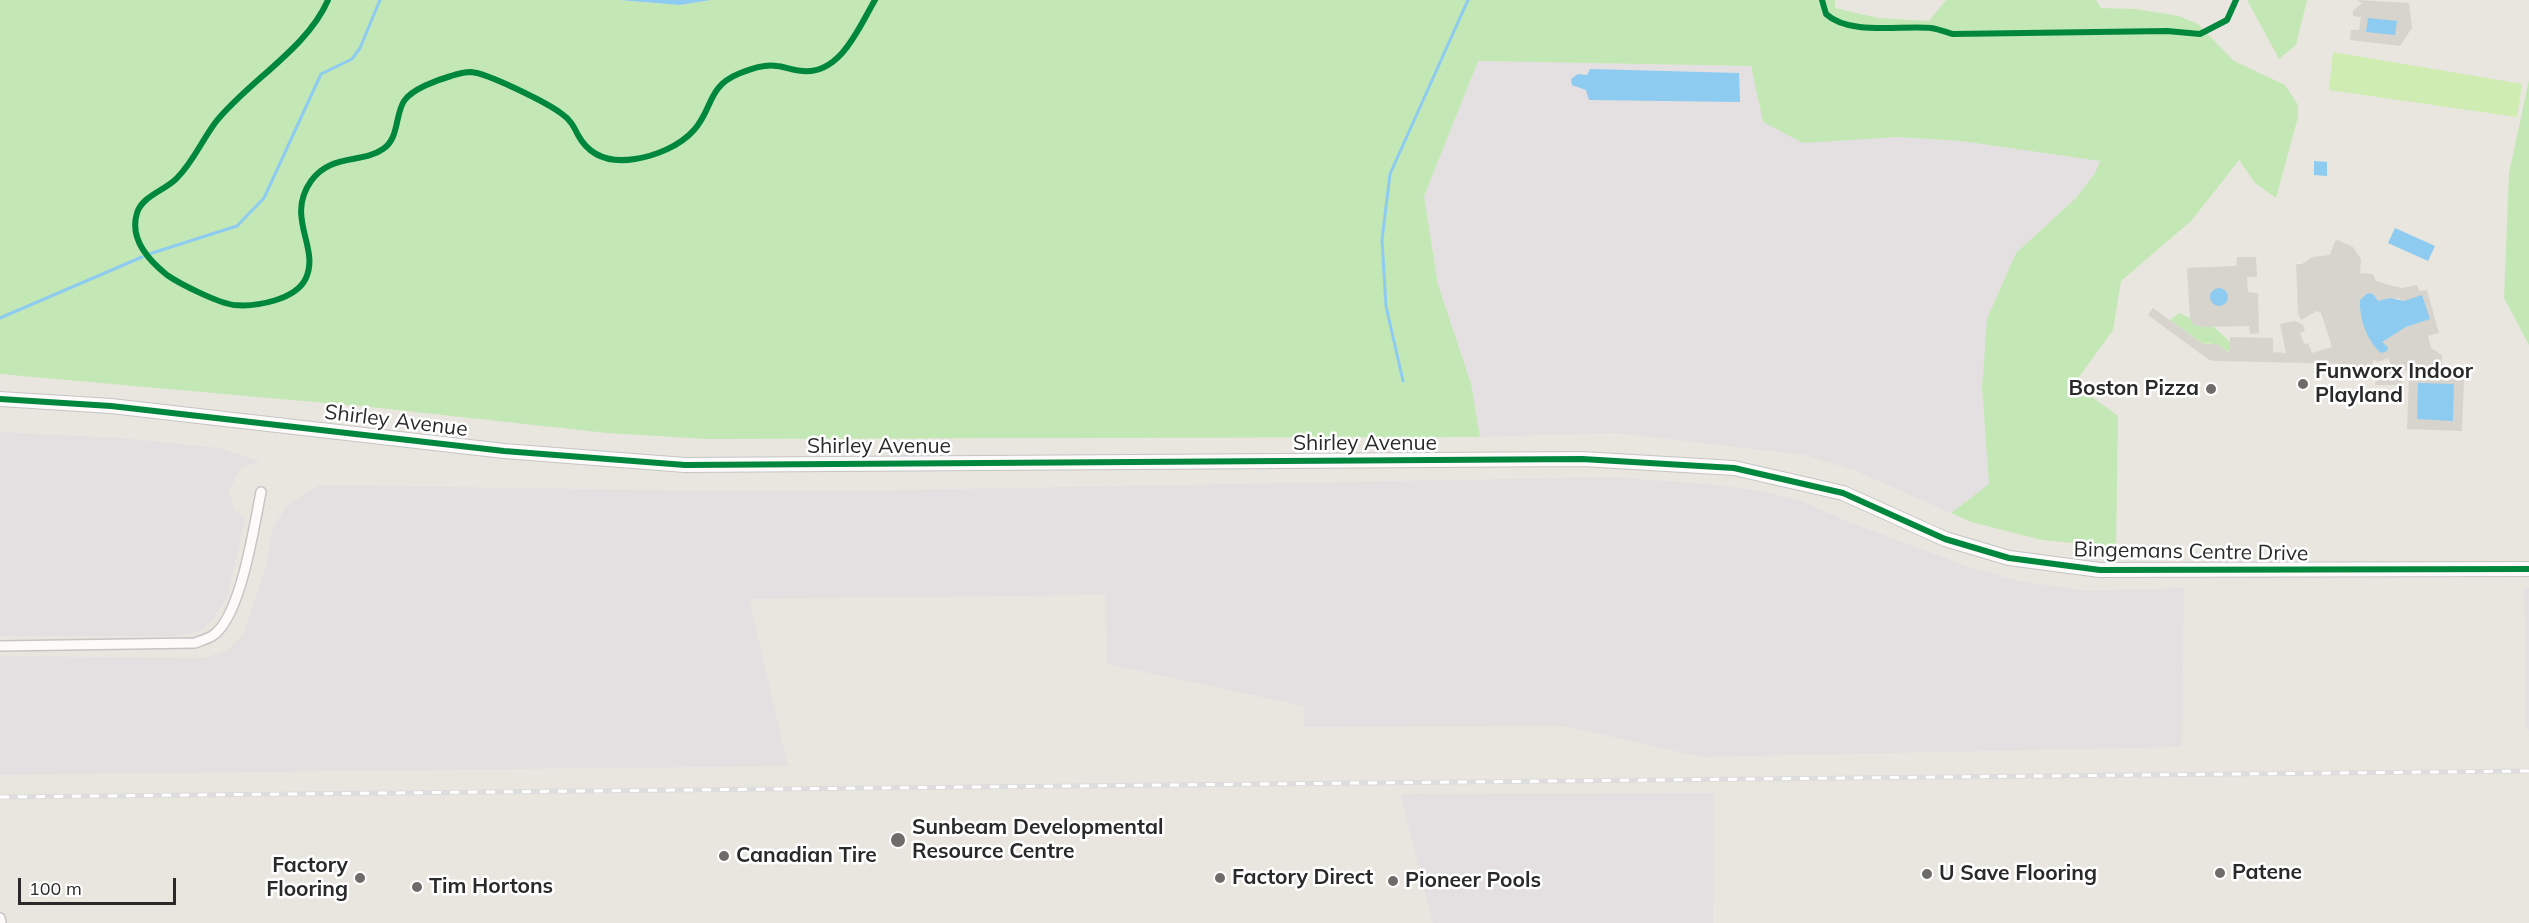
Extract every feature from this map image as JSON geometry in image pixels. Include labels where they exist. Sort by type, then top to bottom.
[{"type":"main road","name":"Shirley Avenue","points":[[0,399],[111,406],[504,451],[685,465],[1582,459],[1734,468],[1760,473]]},
{"type":"main road","name":"Bingemans Centre Drive","points":[[1760,473],[1843,493],[1945,539],[2008,558],[2100,570],[2529,569]]},
{"type":"street","points":[[0,646],[195,643],[214,635],[229,617],[239,591],[261,492]]},
{"type":"street","points":[[0,918],[1,923]]},
{"type":"shaded area","points":[[2357,0],[2409,3],[2412,28],[2400,46],[2350,40],[2351,30],[2359,30],[2361,17],[2353,16],[2353,11],[2362,3]]},
{"type":"shaded area","points":[[1478,61],[1751,66],[1763,122],[1897,137],[1961,141],[2100,161],[2095,173],[2076,198],[2016,253],[1982,388],[1989,484],[1951,513],[1856,471],[1805,455],[1615,433],[1480,437],[1471,384],[1438,285],[1424,196]]},
{"type":"shaded area","points":[[2338,240],[2353,247],[2361,259],[2360,273],[2373,274],[2376,281],[2389,285],[2402,288],[2417,285],[2419,291],[2427,290],[2439,333],[2428,336],[2431,348],[2442,355],[2442,370],[2464,380],[2462,431],[2407,429],[2409,376],[2406,370],[2402,370],[2402,385],[2375,385],[2378,365],[2391,365],[2388,358],[2378,362],[2373,360],[2372,365],[2363,371],[2351,370],[2351,364],[2209,360],[2148,315],[2153,308],[2203,344],[2217,344],[2228,352],[2230,352],[2230,337],[2273,338],[2273,352],[2286,353],[2280,324],[2295,321],[2303,325],[2305,331],[2300,333],[2304,344],[2308,343],[2312,353],[2332,347],[2321,313],[2317,311],[2301,320],[2298,313],[2296,264],[2302,264],[2312,257],[2330,255],[2335,241]],"holes":[[[2398,298],[2429,319],[2406,327],[2382,341],[2380,338],[2381,342],[2361,318],[2360,300],[2378,301]]]},
{"type":"shaded area","points":[[2237,257],[2256,257],[2257,277],[2247,277],[2248,292],[2258,293],[2259,333],[2250,334],[2249,326],[2193,325],[2190,318],[2187,268],[2236,266]]},
{"type":"shaded area","points":[[0,432],[121,438],[220,448],[261,462],[242,467],[229,490],[234,509],[245,518],[228,595],[214,618],[200,631],[176,636],[0,636]]},
{"type":"shaded area","points":[[1613,477],[1716,485],[1762,491],[1802,501],[1844,520],[1969,567],[2019,581],[2087,591],[2184,588],[2182,747],[1701,757],[1564,726],[1304,727],[1304,706],[1107,664],[1105,595],[749,599],[788,766],[0,775],[0,656],[203,658],[226,651],[244,633],[266,567],[272,529],[287,505],[320,485],[843,491]]},
{"type":"shaded area","points":[[2524,588],[2529,588],[2529,730],[2526,730]]},
{"type":"shaded area","points":[[1714,793],[1713,923],[1433,923],[1400,794]]},
{"type":"green space","points":[[0,0],[619,0],[680,5],[711,0],[1835,0],[1835,8],[1878,18],[1929,21],[1946,0],[2096,0],[2101,8],[2136,9],[2179,16],[2198,24],[2234,61],[2285,85],[2298,105],[2298,117],[2276,198],[2255,183],[2239,160],[2192,220],[2121,281],[2113,330],[2074,384],[2118,416],[2116,547],[2042,540],[1971,522],[1951,513],[1989,484],[1982,388],[1987,319],[2016,253],[2076,198],[2095,173],[2100,161],[1961,141],[1897,137],[1803,143],[1763,122],[1751,66],[1478,61],[1424,196],[1438,285],[1471,384],[1480,437],[706,439],[607,433],[370,407],[0,374]]},
{"type":"green space","points":[[2247,0],[2307,0],[2296,45],[2279,59]]},
{"type":"green space","points":[[2333,52],[2522,84],[2517,117],[2329,90]]},
{"type":"green space","points":[[2529,80],[2529,345],[2504,298],[2509,173]]},
{"type":"green space","points":[[2179,313],[2190,318],[2198,326],[2214,327],[2230,342],[2230,352],[2209,343],[2203,344],[2170,320]]},
{"type":"water","points":[[619,0],[711,0],[680,5]]},
{"type":"water","points":[[2368,18],[2397,21],[2395,35],[2366,32]]},
{"type":"water","points":[[1590,69],[1739,73],[1740,102],[1589,100],[1586,90],[1572,85],[1571,79],[1578,74],[1587,75]]},
{"type":"water","points":[[2314,161],[2327,162],[2327,176],[2314,175]]},
{"type":"water","points":[[2395,228],[2435,246],[2428,261],[2388,243]]},
{"type":"water","points":[[2215,288],[2223,288],[2228,293],[2226,304],[2215,306],[2210,301],[2210,293]]},
{"type":"water","points":[[2368,293],[2373,294],[2378,301],[2390,298],[2404,301],[2422,295],[2430,319],[2406,327],[2382,342],[2388,347],[2387,351],[2381,353],[2368,336],[2361,314],[2360,300]]},
{"type":"water","points":[[2418,383],[2454,384],[2453,421],[2417,419]]},
{"type":"waterway","points":[[149,254],[237,226],[264,198],[321,74],[352,59],[360,48],[380,0]]},
{"type":"waterway","points":[[1403,381],[1386,306],[1382,240],[1390,174],[1468,0]]},
{"type":"waterway","points":[[0,318],[142,257]]},
{"type":"railway","points":[[0,797],[2529,771]]},
{"type":"cycle path","points":[[328,0],[306,34],[243,93],[215,123],[183,172],[144,202],[137,213],[136,232],[147,256],[167,275],[199,293],[234,305],[253,305],[285,297],[301,286],[309,266],[301,207],[311,181],[328,166],[375,154],[388,145],[404,101],[425,86],[461,73],[471,72],[490,77],[562,114],[572,123],[588,149],[602,157],[617,160],[643,158],[659,153],[688,136],[700,122],[715,92],[728,79],[752,69],[767,66],[803,71],[816,70],[828,65],[847,47],[875,0]]},
{"type":"cycle path","points":[[1822,0],[1826,14],[1848,25],[1876,28],[1931,28],[1953,34],[2167,31],[2200,34],[2227,20],[2236,0]]},
{"type":"cycle path","points":[[0,399],[111,406],[504,451],[685,465],[1582,459],[1734,468],[1843,493],[1945,539],[2009,558],[2100,570],[2529,569]]},
{"type":"place","name":"Funworx Indoor Playland","points":[[2303,384]]},
{"type":"place","name":"Boston Pizza","points":[[2211,389]]},
{"type":"place","name":"Sunbeam Developmental Resource Centre","points":[[898,840]]},
{"type":"place","name":"Canadian Tire","points":[[724,856]]},
{"type":"place","name":"Patene","points":[[2220,873]]},
{"type":"place","name":"U Save Flooring","points":[[1927,874]]},
{"type":"place","name":"Factory Flooring","points":[[360,878]]},
{"type":"place","name":"Factory Direct","points":[[1220,878]]},
{"type":"place","name":"Pioneer Pools","points":[[1393,881]]},
{"type":"place","name":"Tim Hortons","points":[[417,887]]}]
